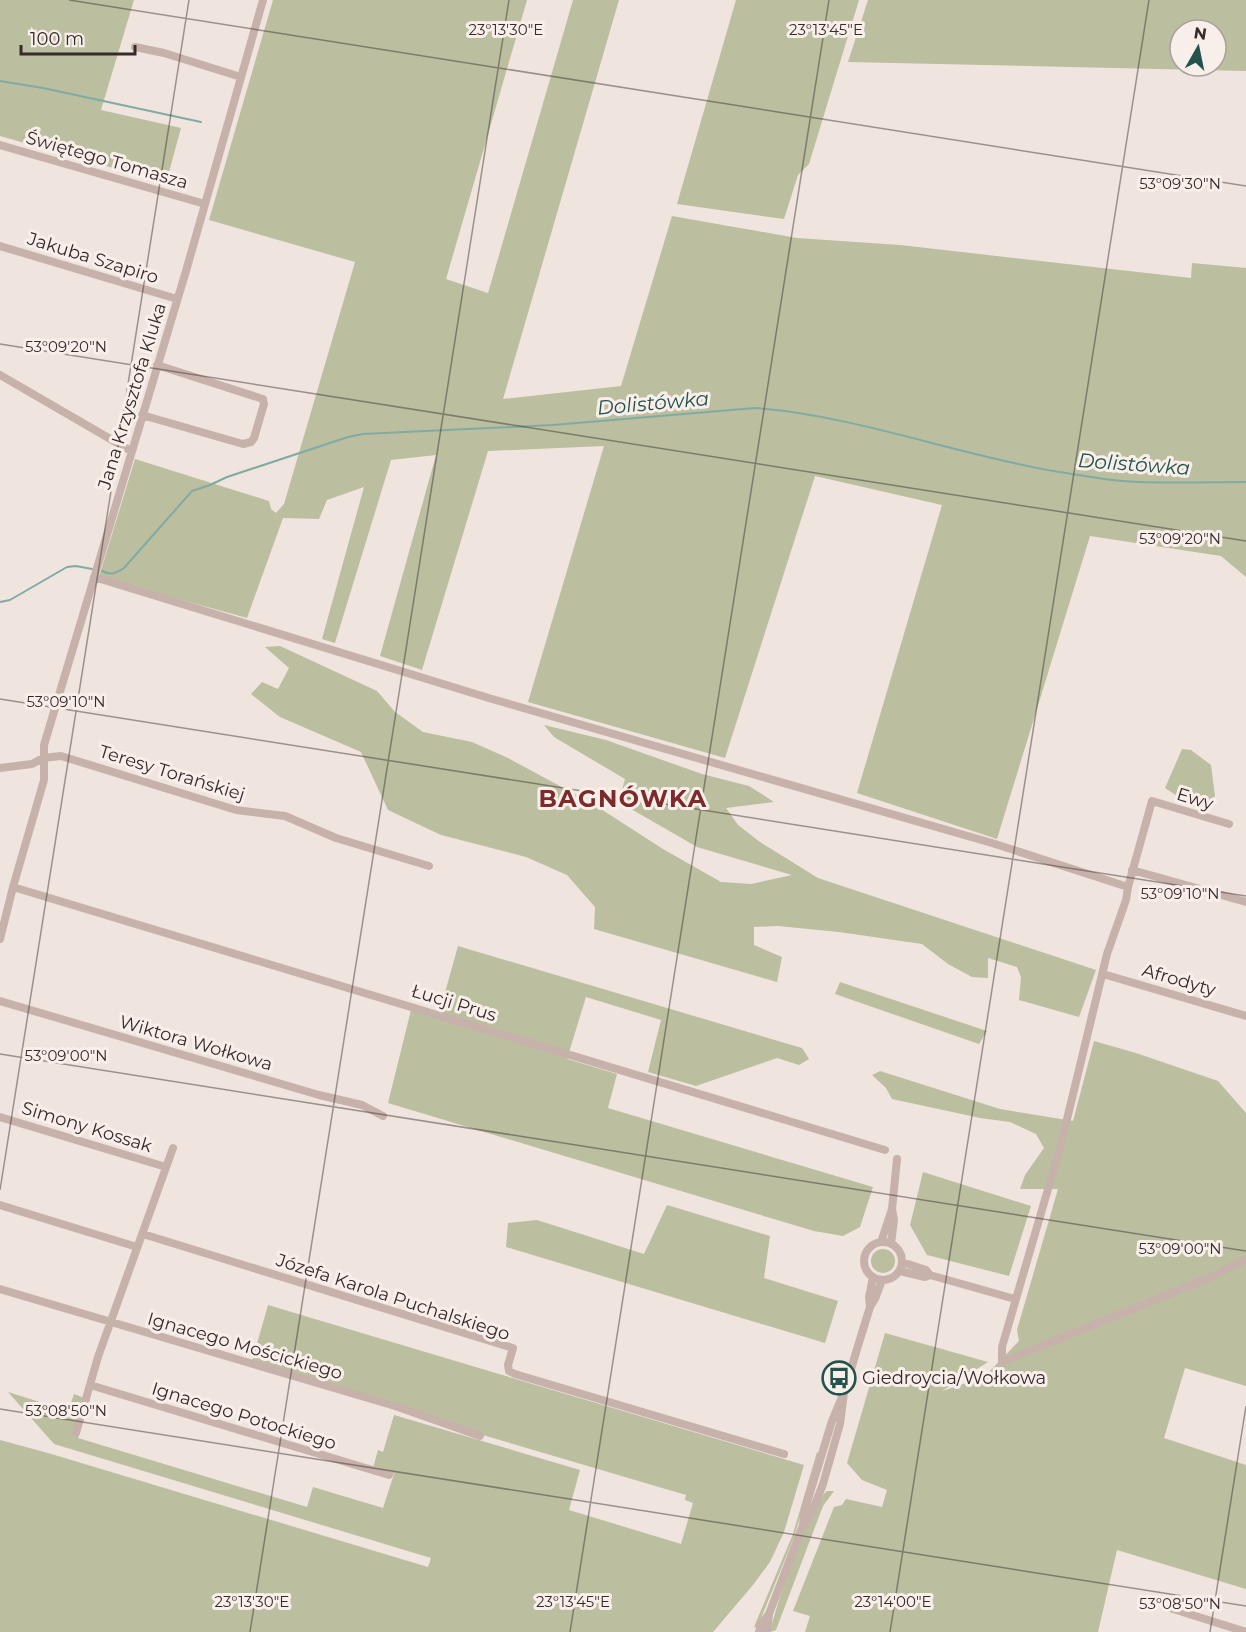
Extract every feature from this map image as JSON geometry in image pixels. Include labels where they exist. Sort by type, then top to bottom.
[{"type":"street","name":"Jana Krzysztofa Kluka","points":[[0,939],[44,780],[44,745],[205,204],[263,0]]},
{"type":"street","points":[[135,47],[164,53],[241,77]]},
{"type":"street","name":"Świętego Tomasza","points":[[0,145],[205,204]]},
{"type":"street","name":"Jakuba Szapiro","points":[[0,246],[177,299]]},
{"type":"street","points":[[142,415],[243,444],[251,442],[254,438],[264,404],[262,399],[157,365]]},
{"type":"street","points":[[0,375],[131,451]]},
{"type":"street","points":[[94,576],[492,699],[970,836],[1128,887]]},
{"type":"street","name":"Teresy Torańskiej","points":[[43,758],[61,756],[236,810],[285,816],[336,838],[429,866]]},
{"type":"street","points":[[0,768],[32,764],[43,758]]},
{"type":"street","name":"Ewy","points":[[1132,870],[1152,801],[1229,825]]},
{"type":"street","points":[[1246,902],[1132,870],[1126,900],[1107,954],[1060,1148],[1002,1347],[1002,1362],[1213,1276],[1246,1259]]},
{"type":"street","name":"Łucji Prus","points":[[13,886],[885,1150]]},
{"type":"street","name":"Afrodyty","points":[[1103,974],[1246,1016]]},
{"type":"street","name":"Wiktora Wołkowa","points":[[0,1001],[319,1095],[362,1105],[383,1116]]},
{"type":"street","name":"Simony Kossak","points":[[0,1117],[166,1167]]},
{"type":"street","points":[[76,1433],[98,1357],[173,1148]]},
{"type":"street","points":[[881,1242],[892,1209],[897,1159]]},
{"type":"street","points":[[0,1205],[137,1247]]},
{"type":"street","points":[[891,1244],[894,1220],[892,1209]]},
{"type":"street","name":"Józefa Karola Puchalskiego","points":[[143,1234],[513,1348],[508,1365],[509,1371],[515,1374],[784,1455]]},
{"type":"street","points":[[881,1242],[891,1244],[900,1251],[901,1266],[892,1278],[882,1280],[873,1277],[866,1270],[864,1257],[871,1247],[881,1242]]},
{"type":"street","points":[[901,1266],[926,1270],[930,1275],[1015,1299]]},
{"type":"street","points":[[870,1307],[869,1298],[873,1277]]},
{"type":"street","points":[[767,1632],[769,1614],[803,1525],[805,1509],[820,1479],[836,1409],[844,1393],[870,1307],[876,1299],[882,1280]]},
{"type":"street","name":"Ignacego Mościckiego","points":[[0,1289],[395,1406],[480,1436]]},
{"type":"street","name":"Ignacego Potockiego","points":[[90,1385],[389,1475]]},
{"type":"street","points":[[1170,1608],[1246,1632]]},
{"type":"street","points":[[759,1632],[769,1614]]},
{"type":"green space","points":[[0,0],[134,0],[101,110],[181,128],[166,183],[0,136]]},
{"type":"green space","points":[[273,0],[527,0],[446,279],[488,293],[573,0],[619,0],[503,399],[621,386],[672,216],[797,238],[900,245],[1191,278],[1192,263],[1246,268],[1246,577],[1221,556],[1090,536],[997,839],[857,793],[942,505],[815,476],[725,758],[528,702],[604,446],[488,451],[422,670],[380,656],[436,455],[391,460],[335,643],[322,639],[364,487],[327,500],[319,519],[283,518],[247,618],[99,577],[135,459],[269,501],[271,509],[276,513],[284,504],[355,262],[209,220]]},
{"type":"green space","points":[[736,0],[859,0],[809,164],[798,175],[784,219],[677,204]]},
{"type":"green space","points":[[868,0],[1246,0],[1246,71],[1228,71],[1228,18],[1168,18],[1168,69],[848,62]]},
{"type":"green space","points":[[280,646],[377,691],[395,712],[423,732],[472,742],[508,758],[593,804],[663,849],[721,882],[751,884],[792,875],[697,847],[619,802],[625,779],[554,737],[544,725],[606,740],[702,774],[749,786],[774,802],[726,808],[738,825],[760,842],[818,878],[1096,970],[1079,1017],[1019,1000],[1021,977],[1017,967],[988,958],[988,978],[972,977],[948,964],[922,944],[839,932],[778,926],[754,927],[754,945],[782,957],[777,982],[594,929],[595,907],[567,875],[526,857],[441,835],[388,810],[361,752],[280,717],[251,694],[262,682],[278,689],[289,668],[265,647]]},
{"type":"green space","points":[[1182,749],[1191,750],[1211,765],[1215,796],[1200,811],[1165,788]]},
{"type":"green space","points":[[458,946],[802,1048],[809,1059],[799,1065],[777,1058],[696,1086],[648,1072],[661,1020],[586,997],[567,1059],[617,1074],[608,1108],[873,1187],[860,1227],[843,1236],[814,1231],[388,1103],[412,1006],[439,1014]]},
{"type":"green space","points":[[840,982],[987,1031],[979,1044],[835,994]]},
{"type":"green space","points":[[1094,1041],[1218,1081],[1246,1113],[1246,1386],[1185,1368],[1164,1438],[1246,1465],[1246,1589],[1117,1550],[1098,1632],[805,1632],[810,1616],[793,1611],[834,1507],[842,1505],[846,1499],[882,1507],[887,1490],[862,1480],[847,1463],[885,1333],[988,1362],[942,1391],[984,1377],[1019,1341],[1017,1330],[1058,1189],[1020,1189],[1025,1175],[1044,1148],[1036,1134],[1010,1122],[980,1118],[892,1099],[886,1088],[872,1075],[880,1071],[1000,1109],[1073,1121]]},
{"type":"green space","points":[[923,1172],[1031,1206],[1009,1276],[927,1255],[910,1225]]},
{"type":"green space","points":[[667,1205],[770,1236],[764,1278],[838,1301],[825,1343],[506,1247],[508,1223],[537,1220],[644,1254]]},
{"type":"green space","points":[[883,1249],[892,1252],[895,1261],[892,1270],[883,1273],[874,1270],[871,1261],[874,1252]]},
{"type":"green space","points":[[268,1305],[804,1465],[784,1532],[770,1562],[713,1632],[0,1632],[0,1440],[428,1567],[431,1558],[54,1444],[8,1392],[68,1411],[74,1394],[90,1400],[78,1438],[307,1507],[313,1487],[383,1508],[394,1474],[373,1468],[378,1450],[383,1452],[394,1415],[580,1470],[569,1510],[681,1544],[693,1503],[685,1500],[686,1495],[469,1431],[252,1361]]},
{"type":"green space","points":[[817,1452],[819,1454],[794,1537],[757,1628],[754,1627],[793,1534]]},
{"type":"green space","points":[[827,1491],[834,1491],[823,1506],[776,1630],[770,1632],[786,1580],[811,1515]]},
{"type":"waterway","points":[[0,81],[201,122]]},
{"type":"waterway","name":"Dolistówka","points":[[102,571],[113,573],[124,568],[192,491],[227,477],[363,434],[553,425],[755,408],[832,419],[1021,465],[1098,478],[1153,482],[1246,482]]},
{"type":"waterway","name":"Dolistówka","points":[[0,602],[10,600],[67,567],[92,569]]},
{"type":"place","name":"Giedroycia/Wołkowa","points":[[839,1378]]},
{"type":"district","name":"BAGNÓWKA","points":[[623,799]]}]
